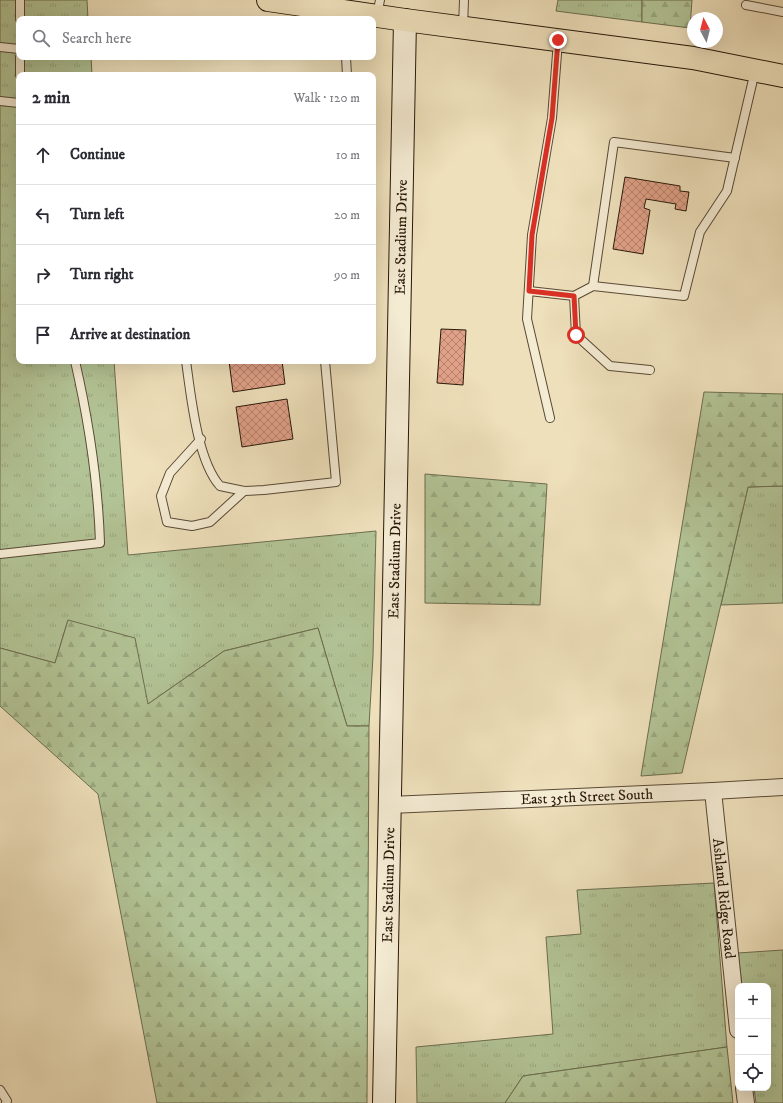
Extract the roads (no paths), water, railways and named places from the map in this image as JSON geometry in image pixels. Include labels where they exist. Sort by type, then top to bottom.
[{"type":"main road","points":[[268,0],[344,15],[379,8],[405,20],[693,58],[783,76]]},
{"type":"main road","name":"East Stadium Drive","points":[[384,1103],[405,20]]},
{"type":"street","name":"East 35th Street South","points":[[390,805],[783,787]]},
{"type":"street","name":"Ashland Ridge Road","points":[[713,791],[737,1019]]},
{"type":"street","points":[[744,1091],[746,1103]]},
{"type":"lane","points":[[20,0],[20,16]]},
{"type":"lane","points":[[463,28],[464,0]]},
{"type":"lane","points":[[746,5],[783,12]]},
{"type":"lane","points":[[550,418],[527,319],[532,235],[552,118],[558,40]]},
{"type":"lane","points":[[0,47],[16,49]]},
{"type":"lane","points":[[20,60],[20,72]]},
{"type":"lane","points":[[346,60],[347,72]]},
{"type":"lane","points":[[529,291],[574,296],[593,286],[684,296],[700,232],[727,191],[755,70]]},
{"type":"lane","points":[[0,101],[16,103]]},
{"type":"lane","points":[[593,286],[614,142],[735,158]]},
{"type":"lane","points":[[574,296],[576,335],[610,366],[650,370]]},
{"type":"lane","points":[[0,554],[100,543],[99,498],[94,456],[76,364]]},
{"type":"lane","points":[[186,364],[195,415],[208,469],[220,486],[244,491],[336,482],[325,364]]},
{"type":"lane","points":[[201,439],[170,473],[161,496],[167,522],[192,526],[210,522],[244,491]]},
{"type":"lane","points":[[0,1090],[8,1102]]}]
